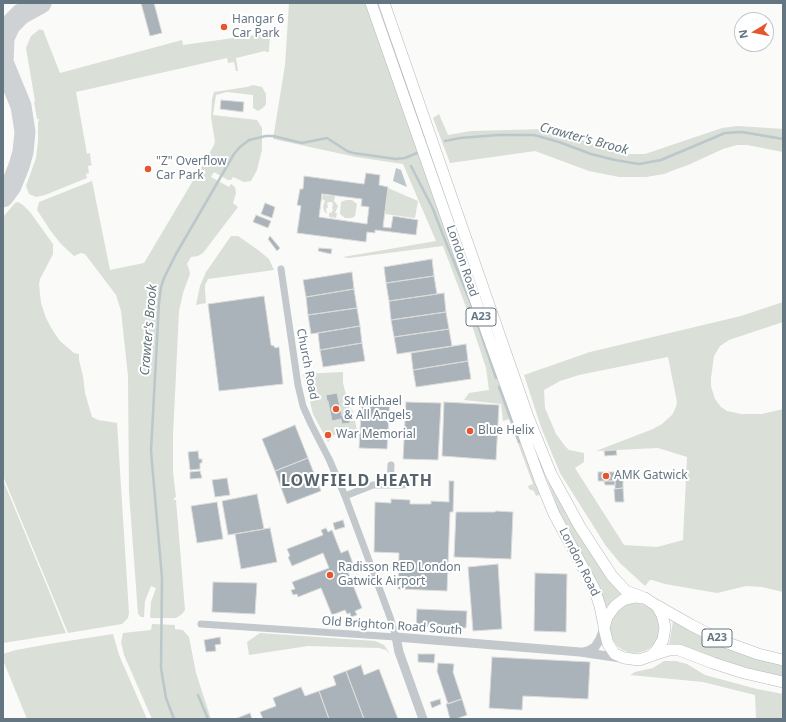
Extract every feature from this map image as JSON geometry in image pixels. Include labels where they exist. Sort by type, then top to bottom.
[{"type":"main road","name":"London Road","points":[[370,3],[486,333],[540,480],[554,514],[594,588],[600,606],[604,627]]},
{"type":"main road","name":"London Road","points":[[384,3],[525,410],[548,468],[580,527],[612,576],[626,591],[642,597]]},
{"type":"main road","points":[[642,597],[656,604],[662,615],[666,631],[662,643],[650,656],[639,660],[624,658],[615,654],[607,641],[604,627],[609,614],[617,604],[628,598],[642,597]]},
{"type":"main road","name":"A23","points":[[656,604],[691,625],[725,642],[758,654],[783,660]]},
{"type":"main road","name":"A23","points":[[650,656],[669,650],[679,650],[744,673],[783,682]]},
{"type":"street","name":"Church Road","points":[[281,268],[291,341],[301,398],[308,419],[329,459],[345,496],[396,637]]},
{"type":"street","points":[[390,484],[391,465]]},
{"type":"street","points":[[345,496],[370,485],[403,485]]},
{"type":"street","name":"Old Brighton Road South","points":[[201,624],[396,637],[580,652],[624,658]]},
{"type":"street","points":[[580,652],[588,651],[595,647],[600,639],[604,627]]},
{"type":"street","points":[[396,637],[399,652],[423,719]]},
{"type":"shaded area","points":[[289,3],[366,3],[542,494],[536,496],[534,491],[529,489],[528,486],[533,484],[509,419],[503,421],[501,404],[464,400],[469,393],[489,390],[486,368],[466,307],[443,246],[349,258],[343,257],[436,241],[403,164],[356,157],[273,139],[285,65]]},
{"type":"shaded area","points":[[40,29],[43,30],[60,73],[182,40],[183,45],[270,33],[269,52],[265,51],[236,58],[238,71],[236,71],[234,62],[228,63],[227,58],[76,92],[87,154],[90,153],[92,165],[88,166],[89,173],[86,174],[87,178],[45,195],[36,197],[29,194],[26,186],[36,158],[39,119],[37,119],[26,48],[31,36]]},
{"type":"shaded area","points":[[253,85],[262,87],[266,94],[266,104],[258,111],[253,108],[253,95],[227,92],[216,95],[213,115],[257,120],[262,128],[262,150],[257,170],[251,181],[244,182],[233,177],[231,180],[228,180],[214,172],[211,177],[229,187],[231,184],[235,187],[236,193],[233,203],[238,207],[203,253],[198,256],[191,257],[187,264],[190,274],[183,293],[179,311],[173,436],[173,472],[176,497],[174,500],[176,500],[185,610],[176,618],[151,618],[151,602],[156,588],[151,586],[145,601],[144,617],[141,617],[138,614],[129,492],[128,376],[121,311],[116,295],[85,254],[81,253],[74,256],[61,244],[37,210],[39,202],[92,181],[110,270],[144,263],[213,147],[215,142],[211,117],[214,92]]},
{"type":"shaded area","points":[[439,114],[448,135],[471,131],[545,129],[558,131],[613,151],[629,154],[645,154],[722,128],[738,126],[783,129],[783,152],[747,145],[737,145],[723,149],[664,174],[646,177],[619,177],[589,171],[535,151],[450,163],[433,118]]},
{"type":"shaded area","points":[[396,168],[401,170],[407,187],[393,181]]},
{"type":"shaded area","points":[[388,188],[418,201],[415,218],[385,214]]},
{"type":"shaded area","points":[[323,195],[335,196],[334,201],[338,206],[335,213],[337,213],[336,218],[329,217],[329,213],[333,210],[332,202],[327,203],[327,214],[324,211],[323,206],[325,201],[322,199]]},
{"type":"shaded area","points":[[352,200],[357,204],[355,216],[352,218],[345,218],[340,214],[341,202]]},
{"type":"shaded area","points":[[18,202],[30,212],[53,244],[53,254],[40,279],[39,284],[41,303],[46,318],[60,341],[74,353],[79,354],[85,393],[92,417],[98,420],[117,423],[129,613],[128,618],[122,624],[68,633],[3,476],[3,217],[15,203]]},
{"type":"shaded area","points":[[231,236],[238,236],[258,250],[269,259],[274,270],[208,279],[205,285],[206,303],[196,305],[200,286],[206,272]]},
{"type":"shaded area","points":[[783,302],[783,322],[729,340],[720,346],[714,356],[711,386],[715,399],[721,407],[727,411],[741,414],[762,414],[783,409],[783,592],[762,587],[746,586],[717,593],[665,584],[652,580],[650,580],[645,586],[620,563],[606,546],[560,473],[541,427],[524,375],[590,352],[741,316]],"holes":[[[668,357],[677,402],[672,415],[662,424],[653,429],[596,451],[658,448],[687,457],[683,540],[657,547],[624,545],[575,468],[584,462],[584,453],[569,450],[556,434],[545,408],[544,390],[560,381],[579,375]]]},
{"type":"shaded area","points":[[343,372],[343,383],[349,407],[353,411],[357,430],[334,435],[328,442],[313,414],[303,374]]},
{"type":"shaded area","points":[[537,452],[621,594],[607,607],[605,607],[559,512]]},
{"type":"shaded area","points":[[3,480],[49,591],[66,633],[3,643]]},
{"type":"shaded area","points":[[630,603],[640,603],[653,610],[660,623],[660,633],[653,646],[640,653],[630,653],[621,649],[614,642],[610,633],[610,623],[614,614],[621,607]]},
{"type":"shaded area","points":[[673,621],[783,665],[783,677],[764,673],[669,645]]},
{"type":"shaded area","points":[[152,624],[175,625],[175,629],[183,630],[189,637],[196,673],[211,719],[152,719],[124,655],[121,642],[123,633],[151,630]]},
{"type":"shaded area","points":[[260,633],[375,641],[384,645],[390,654],[386,650],[379,648],[308,646],[249,655],[247,642]]},
{"type":"shaded area","points":[[113,634],[119,655],[147,719],[27,719],[3,660],[3,654],[16,650]]},
{"type":"shaded area","points":[[664,661],[676,661],[687,664],[705,675],[757,689],[783,694],[783,719],[756,719],[755,695],[703,682],[630,675],[635,672],[653,668]]},
{"type":"building","points":[[141,3],[154,3],[162,33],[150,36]]},
{"type":"building","points":[[221,100],[244,102],[243,112],[220,109]]},
{"type":"building","points":[[366,173],[380,175],[379,185],[388,187],[383,227],[391,228],[393,216],[418,220],[416,235],[375,230],[375,233],[367,232],[366,242],[297,233],[301,206],[297,205],[300,189],[303,189],[304,176],[364,184]],"holes":[[[322,194],[362,199],[361,206],[369,207],[367,224],[319,217]]]},
{"type":"building","points":[[265,203],[275,207],[272,218],[261,214]]},
{"type":"building","points":[[256,215],[271,221],[268,228],[253,222]]},
{"type":"building","points":[[270,236],[280,248],[277,251],[268,239]]},
{"type":"building","points":[[319,248],[332,249],[331,254],[318,251]]},
{"type":"building","points":[[432,259],[434,276],[386,283],[384,267]]},
{"type":"building","points":[[352,272],[354,289],[306,297],[303,280]]},
{"type":"building","points":[[434,276],[437,294],[389,301],[386,283]]},
{"type":"building","points":[[354,289],[357,308],[308,315],[306,297]]},
{"type":"building","points":[[444,293],[446,312],[391,320],[389,301]]},
{"type":"building","points":[[264,296],[271,345],[275,348],[279,347],[283,384],[219,391],[208,304]]},
{"type":"building","points":[[357,308],[360,326],[311,334],[308,315]]},
{"type":"building","points":[[446,312],[449,329],[394,337],[391,320]]},
{"type":"building","points":[[360,326],[362,343],[320,350],[318,333]]},
{"type":"building","points":[[449,329],[452,346],[397,354],[394,337]]},
{"type":"building","points":[[362,343],[365,361],[323,367],[320,350]]},
{"type":"building","points":[[466,344],[468,361],[413,370],[411,353]]},
{"type":"building","points":[[468,361],[471,379],[416,387],[413,370]]},
{"type":"building","name":"St Michael & All Angels","points":[[337,393],[342,416],[348,415],[350,423],[342,424],[341,419],[332,421],[326,395]]},
{"type":"building","points":[[362,397],[390,398],[387,449],[359,448]]},
{"type":"building","points":[[406,402],[441,403],[438,460],[403,459]]},
{"type":"building","name":"Blue Helix","points":[[444,402],[499,405],[496,460],[442,456]]},
{"type":"building","points":[[295,425],[308,458],[275,471],[262,439]]},
{"type":"building","points":[[616,450],[617,455],[605,456],[604,451]]},
{"type":"building","points":[[198,451],[199,459],[202,459],[200,469],[190,470],[188,452]]},
{"type":"building","points":[[308,458],[321,491],[287,504],[275,471]]},
{"type":"building","points":[[200,471],[202,478],[190,479],[190,472]]},
{"type":"building","name":"AMK Gatwick","points":[[598,472],[615,472],[615,481],[598,481]]},
{"type":"building","points":[[615,472],[623,472],[623,488],[615,489]]},
{"type":"building","points":[[227,478],[230,495],[215,497],[212,480]]},
{"type":"building","points":[[449,481],[454,481],[453,512],[450,512],[447,591],[398,589],[399,553],[374,552],[375,502],[391,503],[391,499],[410,500],[410,504],[431,504],[431,501],[449,502]]},
{"type":"building","points":[[604,481],[615,481],[615,485],[605,485]]},
{"type":"building","points":[[623,488],[624,502],[615,502],[614,489]]},
{"type":"building","points":[[257,494],[264,529],[228,535],[222,501]]},
{"type":"building","points":[[217,502],[223,539],[197,543],[191,506]]},
{"type":"building","points":[[456,512],[513,512],[511,559],[454,557]]},
{"type":"building","points":[[343,520],[345,527],[335,530],[333,523]]},
{"type":"building","points":[[270,528],[277,562],[241,569],[235,534]]},
{"type":"building","name":"Radisson RED London Gatwick Airport","points":[[326,528],[328,532],[332,530],[341,553],[348,550],[353,564],[346,567],[362,608],[355,611],[357,615],[351,617],[350,613],[347,614],[345,610],[332,615],[321,588],[298,597],[297,594],[293,595],[291,590],[295,589],[292,582],[329,568],[323,553],[292,566],[288,557],[290,556],[287,549],[323,535],[321,530]]},
{"type":"building","points":[[498,564],[502,629],[473,631],[468,567]]},
{"type":"building","points":[[535,573],[567,574],[566,632],[534,631]]},
{"type":"building","points":[[213,582],[257,583],[255,614],[212,612]]},
{"type":"building","points":[[417,609],[467,611],[466,628],[416,626]]},
{"type":"building","points":[[220,637],[221,644],[215,645],[216,651],[206,652],[204,640]]},
{"type":"building","points":[[418,654],[435,654],[434,663],[418,662]]},
{"type":"building","points":[[492,657],[590,662],[588,699],[523,696],[522,710],[489,708]]},
{"type":"building","points":[[438,663],[454,664],[453,672],[462,699],[448,704],[437,671]]},
{"type":"building","points":[[361,665],[364,675],[379,669],[398,719],[364,719],[346,671]]},
{"type":"building","points":[[346,671],[364,719],[329,719],[319,691],[336,685],[333,676]]},
{"type":"building","points":[[301,687],[305,696],[319,691],[329,719],[263,719],[260,712],[276,706],[273,698]]},
{"type":"building","points":[[440,699],[441,704],[432,708],[430,702]]},
{"type":"building","points":[[462,699],[467,715],[456,719],[450,719],[446,704]]},
{"type":"building","points":[[250,713],[252,719],[235,719]]},
{"type":"waterway","name":"Crawter's Brook","points":[[445,141],[460,138],[498,135],[534,135],[559,142],[591,154],[639,164],[661,160],[725,133],[742,132],[783,139]]},
{"type":"waterway","name":"Crawter's Brook","points":[[174,719],[166,698],[161,668],[162,578],[151,451],[159,303],[164,278],[176,254],[234,154],[249,140],[273,136],[302,143],[327,138],[347,151],[353,153],[396,159],[405,158],[417,153]]},
{"type":"waterway","points":[[411,166],[433,209],[470,301],[496,378]]},
{"type":"waterway","points":[[499,387],[519,442]]},
{"type":"waterway","points":[[198,695],[208,719]]},
{"type":"taxiway","points":[[3,63],[4,38],[10,25],[21,14],[41,3]]},
{"type":"taxiway","points":[[3,62],[21,106],[25,132],[23,152],[19,166],[11,186],[3,197]]},
{"type":"place","name":"Hangar 6 Car Park","points":[[224,27]]},
{"type":"place","name":"\"Z\" Overflow Car Park","points":[[148,169]]},
{"type":"place","name":"St Michael & All Angels","points":[[336,409]]},
{"type":"place","name":"Blue Helix","points":[[470,431]]},
{"type":"place","name":"War Memorial","points":[[328,435]]},
{"type":"place","name":"AMK Gatwick","points":[[606,476]]},
{"type":"place","name":"Radisson RED London Gatwick Airport","points":[[330,575]]},
{"type":"district","name":"LOWFIELD HEATH","points":[[357,481]]}]
